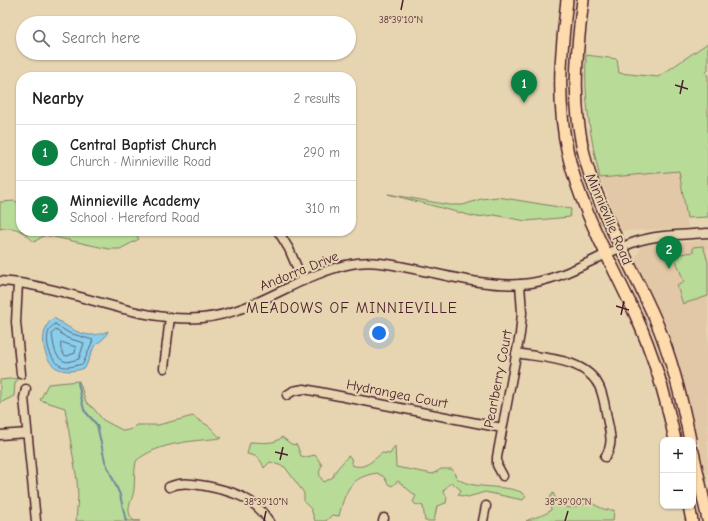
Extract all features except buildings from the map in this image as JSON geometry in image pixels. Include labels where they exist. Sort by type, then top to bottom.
[{"type":"main road","name":"Minnieville Road","points":[[567,0],[560,66],[560,93],[564,133],[568,154],[581,196],[654,360],[674,437]]},
{"type":"main road","name":"Minnieville Road","points":[[582,0],[575,73],[576,108],[581,139],[595,188],[665,345],[682,403],[689,437]]},
{"type":"main road","points":[[696,466],[708,520]]},
{"type":"main road","points":[[690,509],[692,521]]},
{"type":"street","name":"Andorra Drive","points":[[0,282],[41,287],[155,315],[202,318],[226,313],[267,298],[303,281],[344,266],[374,263],[489,283],[520,284],[553,278],[606,253],[648,238],[708,233]]},
{"type":"street","points":[[281,236],[289,249],[303,281]]},
{"type":"street","points":[[18,283],[16,322],[21,374]]},
{"type":"street","name":"Pearlberry Court","points":[[503,476],[497,460],[522,318],[520,284]]},
{"type":"street","points":[[164,368],[170,317]]},
{"type":"street","points":[[516,353],[572,364],[583,369],[596,380],[604,401],[611,437],[610,447],[605,456]]},
{"type":"street","points":[[26,389],[24,398],[36,521]]},
{"type":"street","name":"Hydrangea Court","points":[[287,395],[293,391],[304,389],[502,428]]},
{"type":"street","points":[[0,435],[27,433]]},
{"type":"street","points":[[169,487],[187,483],[234,492],[251,501],[269,521]]},
{"type":"street","points":[[483,521],[486,506]]},
{"type":"shaded area","points":[[679,171],[688,228],[621,231],[600,178]]},
{"type":"shaded area","points":[[708,240],[708,484],[677,356],[661,314],[635,260],[641,247],[647,245]]},
{"type":"green space","points":[[708,43],[708,70],[706,72],[708,77],[708,217],[687,218],[679,171],[600,178],[588,118],[586,55],[617,59],[619,73],[658,77]]},
{"type":"green space","points":[[388,194],[449,205],[463,205],[481,199],[498,197],[571,209],[570,217],[526,221],[494,215],[476,217]]},
{"type":"green space","points":[[0,202],[16,202],[16,229],[0,229]]},
{"type":"green space","points":[[28,236],[43,236],[34,242]]},
{"type":"green space","points":[[50,236],[137,236],[139,239],[120,249],[109,249]]},
{"type":"green space","points":[[703,246],[708,262],[708,296],[683,304],[677,286],[684,282],[674,255],[693,252],[693,247]]},
{"type":"green space","points":[[19,378],[15,383],[14,396],[0,403],[0,380]]},
{"type":"green space","points":[[79,381],[86,402],[103,420],[124,431],[132,429],[136,425],[158,425],[193,416],[209,426],[222,438],[165,446],[136,461],[134,489],[129,509],[129,513],[134,521],[76,521],[78,496],[77,480],[65,408],[40,400],[48,384]]},
{"type":"green space","points":[[282,437],[291,444],[297,445],[301,456],[306,457],[315,455],[322,465],[320,474],[324,482],[333,477],[337,469],[348,456],[351,458],[352,465],[364,466],[382,453],[390,454],[395,446],[396,467],[433,474],[441,469],[452,469],[457,478],[465,483],[504,488],[521,492],[526,496],[523,500],[485,492],[468,497],[458,495],[461,490],[451,482],[443,491],[447,497],[446,503],[437,506],[434,521],[425,521],[423,506],[413,502],[416,496],[398,481],[392,486],[388,484],[384,477],[377,473],[361,478],[350,487],[344,499],[339,516],[332,515],[326,521],[315,521],[311,509],[304,502],[304,493],[285,467],[270,462],[264,468],[258,458],[247,454],[250,442],[271,442],[279,440]]},
{"type":"green space","points":[[553,493],[562,506],[567,508],[593,504],[600,508],[614,510],[613,521],[526,521],[545,514],[551,510],[550,498]]},
{"type":"water","points":[[54,318],[80,333],[93,335],[108,331],[105,337],[94,347],[85,368],[74,371],[66,371],[55,367],[50,362],[45,349],[44,335],[49,322]]},
{"type":"waterway","points":[[78,383],[84,410],[97,425],[105,461],[120,495],[126,521]]},
{"type":"place","name":"Central Baptist Church","points":[[524,103]]},
{"type":"place","name":"Minnieville Academy","points":[[669,269]]},
{"type":"district","name":"MEADOWS OF MINNIEVILLE","points":[[352,308]]}]
